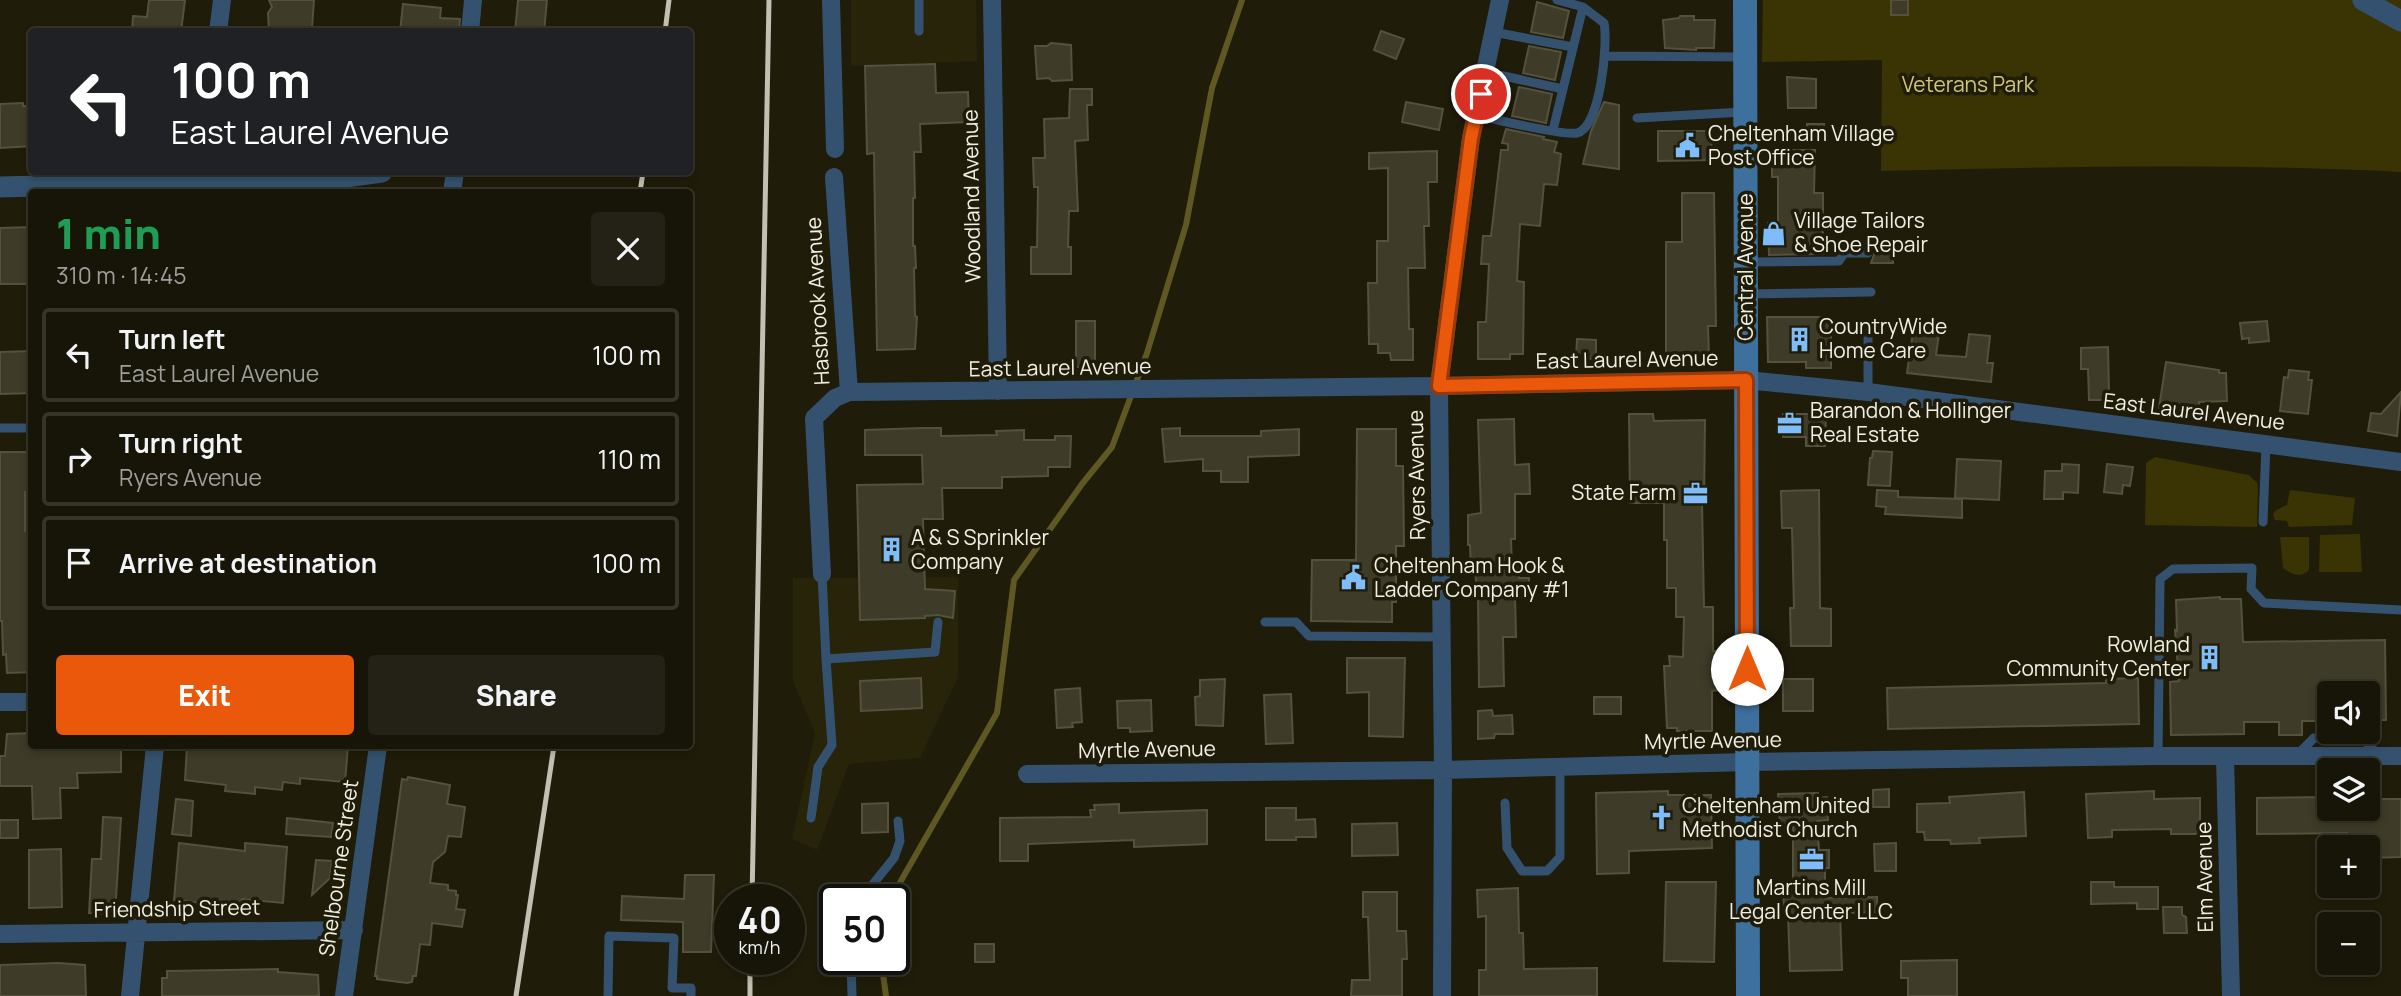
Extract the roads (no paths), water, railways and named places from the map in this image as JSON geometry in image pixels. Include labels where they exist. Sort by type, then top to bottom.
[{"type":"main road","name":"Central Avenue","points":[[1745,0],[1748,996]]},
{"type":"street","points":[[218,28],[222,0]]},
{"type":"street","points":[[470,28],[473,0]]},
{"type":"street","points":[[831,0],[835,149]]},
{"type":"street","name":"Woodland Avenue","points":[[992,0],[998,391]]},
{"type":"street","name":"Ryers Avenue","points":[[1442,996],[1443,771],[1439,386],[1476,115],[1500,0]]},
{"type":"street","points":[[2363,0],[2401,21]]},
{"type":"street","points":[[0,187],[360,175]]},
{"type":"street","name":"Hasbrook Avenue","points":[[822,574],[814,418],[835,398],[849,393],[834,177]]},
{"type":"street","name":"East Laurel Avenue","points":[[849,393],[1746,380],[1868,392],[2401,462]]},
{"type":"street","points":[[0,702],[28,702]]},
{"type":"street","points":[[130,996],[155,749]]},
{"type":"street","name":"Shelbourne Street","points":[[344,996],[378,749]]},
{"type":"street","name":"Myrtle Avenue","points":[[1027,774],[1443,771],[1747,762],[2158,756],[2401,756]]},
{"type":"street","name":"Elm Avenue","points":[[2225,757],[2231,996]]},
{"type":"street","name":"Friendship Street","points":[[0,934],[354,930]]},
{"type":"lane","points":[[919,0],[919,31]]},
{"type":"lane","points":[[1476,115],[1576,133],[1588,122],[1606,56],[1604,23],[1583,6],[1557,0]]},
{"type":"lane","points":[[1553,130],[1583,6]]},
{"type":"lane","points":[[1493,32],[1573,47]]},
{"type":"lane","points":[[1606,56],[1745,57]]},
{"type":"lane","points":[[1485,72],[1563,89]]},
{"type":"lane","points":[[1637,118],[1745,112]]},
{"type":"lane","points":[[1747,262],[1839,261],[1844,253],[1868,253]]},
{"type":"lane","points":[[1747,294],[1871,292]]},
{"type":"lane","points":[[1868,329],[1868,392]]},
{"type":"lane","points":[[0,428],[28,428]]},
{"type":"lane","points":[[2263,522],[2266,444]]},
{"type":"lane","points":[[2158,756],[2160,579],[2173,569],[2252,568],[2251,589],[2264,603],[2401,610]]},
{"type":"lane","points":[[811,818],[818,767],[832,745],[822,574]]},
{"type":"lane","points":[[826,659],[935,652],[938,622]]},
{"type":"lane","points":[[1265,622],[1296,622],[1310,636],[1441,637]]},
{"type":"lane","points":[[1505,803],[1507,848],[1522,871],[1547,871],[1560,857],[1560,767]]},
{"type":"lane","points":[[873,884],[894,858],[900,841],[898,821]]},
{"type":"lane","points":[[608,996],[610,936],[674,938],[672,988],[691,988],[691,996]]},
{"type":"lane","points":[[851,975],[852,996]]},
{"type":"waterway","points":[[899,884],[997,713],[1014,580],[1082,484],[1112,447],[1147,353],[1186,225],[1212,88],[1242,0]]},
{"type":"waterway","points":[[883,975],[886,996]]},
{"type":"railway","points":[[666,28],[669,0]]},
{"type":"railway","points":[[752,884],[769,0]]},
{"type":"railway","points":[[640,189],[643,175]]},
{"type":"railway","points":[[516,996],[554,749]]},
{"type":"railway","points":[[750,975],[750,996]]},
{"type":"place","name":"Cheltenham Village Post Office","points":[[1688,146]]},
{"type":"place","name":"Village Tailors & Shoe Repair","points":[[1774,233]]},
{"type":"place","name":"CountryWide Home Care","points":[[1799,339]]},
{"type":"place","name":"Barandon & Hollinger Real Estate","points":[[1790,423]]},
{"type":"place","name":"State Farm","points":[[1696,493]]},
{"type":"place","name":"A & S Sprinkler Company","points":[[891,550]]},
{"type":"place","name":"Cheltenham Hook & Ladder Company #1","points":[[1354,578]]},
{"type":"place","name":"Rowland Community Center","points":[[2210,657]]},
{"type":"place","name":"Cheltenham United Methodist Church","points":[[1662,818]]},
{"type":"place","name":"Martins Mill Legal Center LLC","points":[[1811,859]]},
{"type":"park label","name":"Veterans Park","points":[[1968,85]]}]
